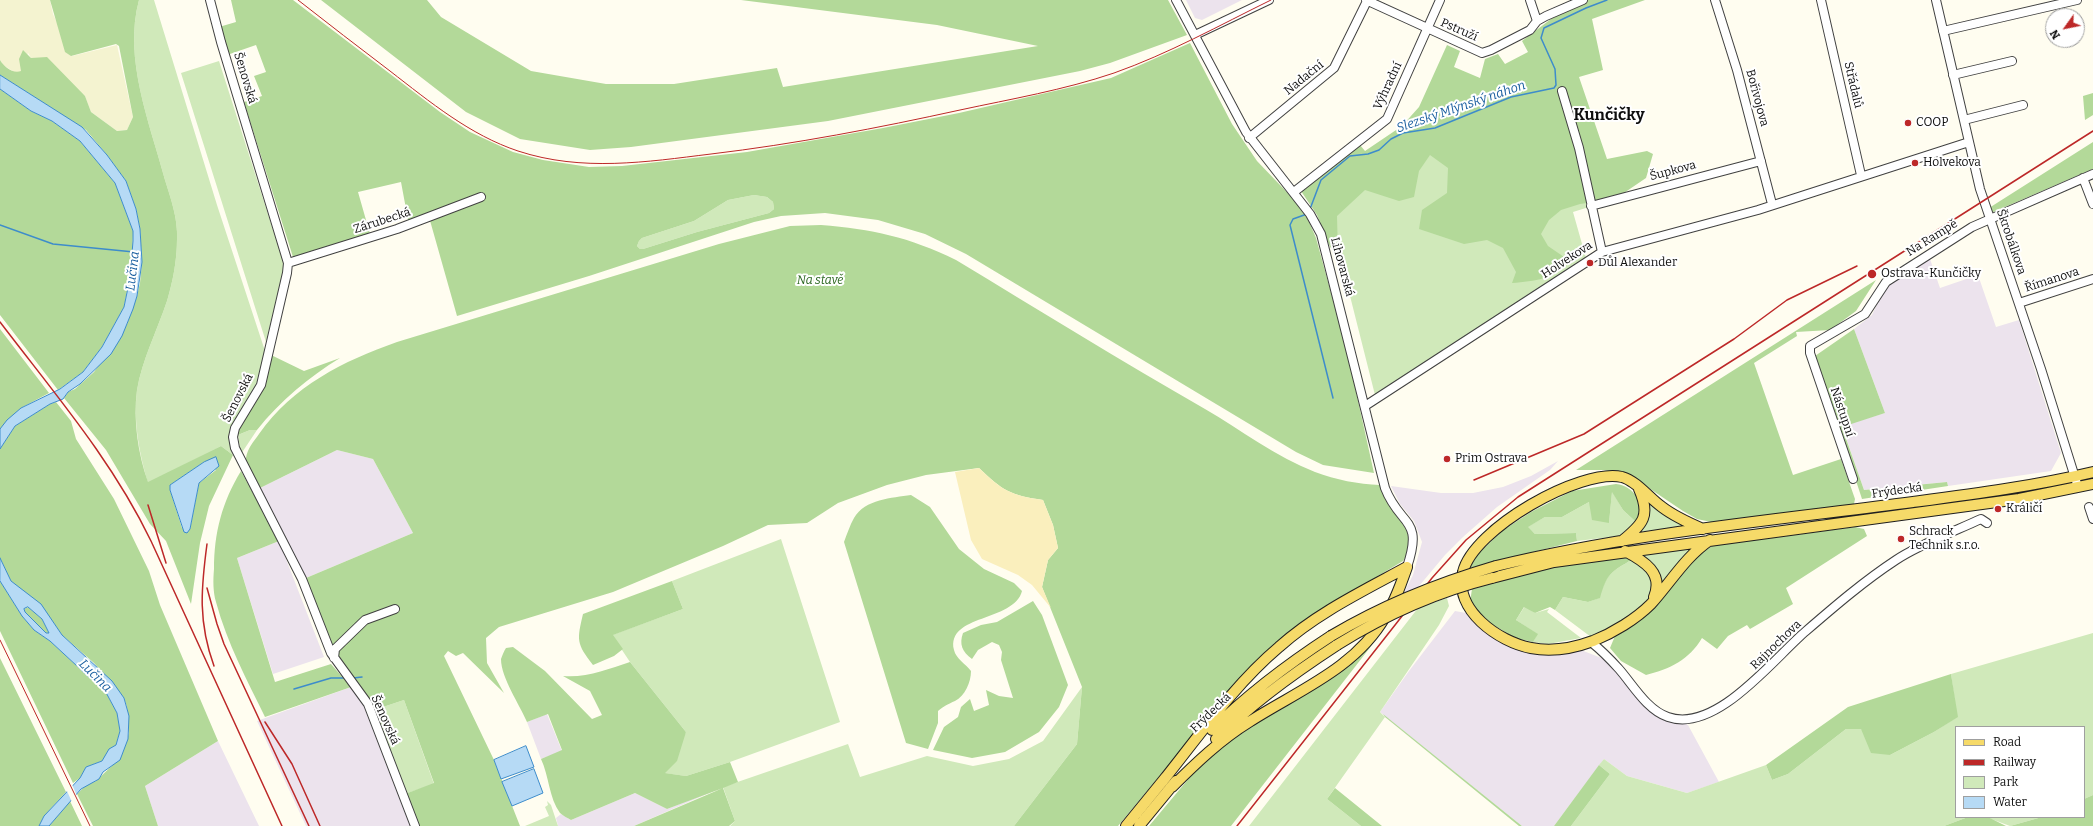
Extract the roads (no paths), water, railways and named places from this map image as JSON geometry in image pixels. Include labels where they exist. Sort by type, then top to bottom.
[{"type":"main road","name":"Frýdecká","points":[[1126,826],[1162,782],[1237,705],[1276,673],[1331,636],[1398,601],[1452,579],[1552,552],[1703,529],[2015,488],[2093,472]]},
{"type":"main road","points":[[1703,529],[1673,515],[1638,487],[1624,478],[1607,477],[1584,481],[1548,496],[1515,515],[1493,532],[1470,556],[1463,572],[1463,589],[1470,608],[1482,623],[1500,636],[1523,646],[1544,649],[1565,648],[1591,642],[1626,623],[1650,605],[1686,559],[1710,540]]},
{"type":"main road","name":"Frýdecká","points":[[1139,826],[1172,786],[1232,723],[1305,665],[1336,645],[1403,609],[1449,591],[1554,562],[1625,551],[2011,500],[2093,484]]},
{"type":"main road","points":[[1621,541],[1636,529],[1644,518],[1644,504],[1638,487]]},
{"type":"main road","points":[[1625,551],[1644,562],[1654,573],[1657,587],[1650,605]]},
{"type":"main road","points":[[1172,786],[1224,739],[1344,664],[1367,642],[1386,617],[1407,567]]},
{"type":"main road","points":[[1162,782],[1226,703],[1278,648],[1333,608],[1407,567]]},
{"type":"street","name":"Šenovská","points":[[210,0],[221,42],[288,263],[286,280],[261,385],[235,428],[234,442],[240,460],[302,579],[334,658],[368,704],[415,826]]},
{"type":"street","name":"Lihovarská","points":[[1176,0],[1250,138],[1310,214],[1325,246],[1388,494],[1414,533],[1414,547],[1407,567]]},
{"type":"street","points":[[1194,35],[1269,0]]},
{"type":"street","name":"Výhradní","points":[[1294,192],[1387,119],[1440,0]]},
{"type":"street","points":[[1530,0],[1537,21]]},
{"type":"street","name":"Pstruží","points":[[1367,1],[1482,53],[1530,30],[1537,21],[1583,0]]},
{"type":"street","name":"Bořivojova","points":[[1715,0],[1737,70],[1772,204]]},
{"type":"street","name":"Střádalů","points":[[1821,0],[1861,175]]},
{"type":"street","name":"Škrobálkova","points":[[1936,0],[1980,189],[2019,303],[2078,487]]},
{"type":"street","points":[[1943,31],[2077,0]]},
{"type":"street","name":"Nadační","points":[[1250,138],[1334,68],[1367,1]]},
{"type":"street","points":[[1953,75],[2012,61]]},
{"type":"street","points":[[1562,91],[1578,148],[1602,252]]},
{"type":"street","points":[[1964,120],[2023,106]]},
{"type":"street","name":"Holvekova","points":[[1365,406],[1602,252],[1758,210],[1861,175],[1969,142]]},
{"type":"street","name":"Šupkova","points":[[1591,206],[1761,160]]},
{"type":"street","name":"Na Rampě","points":[[1810,353],[1810,346],[1865,314],[1886,282],[1972,228],[1991,218],[2093,174]]},
{"type":"street","points":[[2084,178],[2093,204]]},
{"type":"street","name":"Zárubecká","points":[[288,263],[397,229],[481,197]]},
{"type":"street","name":"Římanova","points":[[2019,303],[2093,279]]},
{"type":"street","name":"Nástupní","points":[[1810,353],[1853,479]]},
{"type":"street","points":[[2089,507],[2093,519]]},
{"type":"street","name":"Rajnochova","points":[[1591,642],[1605,654],[1648,703],[1659,713],[1674,719],[1692,719],[1736,697],[1752,685],[1804,632],[1870,579],[1898,559],[1981,519],[1987,523]]},
{"type":"street","points":[[334,658],[335,649],[365,620],[395,609]]},
{"type":"water","name":"Lučina","points":[[0,75],[82,127],[107,155],[126,181],[136,209],[140,229],[142,262],[137,296],[133,309],[122,336],[111,354],[80,384],[68,392],[63,399],[50,404],[15,426],[0,449],[0,429],[7,420],[21,408],[60,389],[83,372],[102,347],[124,307],[130,278],[133,231],[115,183],[80,141],[52,121],[31,111],[0,89]]},
{"type":"water","points":[[216,457],[219,466],[199,483],[190,529],[187,533],[184,532],[170,490],[170,485],[204,462]]},
{"type":"water","name":"Lučina","points":[[0,558],[11,581],[41,604],[62,635],[112,681],[124,698],[129,716],[128,739],[120,760],[103,772],[99,779],[81,789],[49,826],[39,826],[44,816],[80,778],[86,767],[102,761],[109,749],[116,745],[120,731],[117,713],[102,685],[91,679],[50,641],[34,630],[22,616],[0,581]],"holes":[[[28,607],[42,619],[49,633],[46,633],[25,612],[24,609]]]},
{"type":"water","points":[[526,746],[534,767],[501,779],[494,760]]},
{"type":"water","points":[[534,769],[543,793],[512,806],[502,782]]},
{"type":"waterway","name":"Slezský Mlýnský náhon","points":[[1310,209],[1321,180],[1350,156],[1368,154],[1379,150],[1391,139],[1403,133],[1435,128],[1511,97],[1554,88],[1556,85],[1555,69],[1541,38],[1544,28],[1586,8],[1607,0]]},
{"type":"waterway","name":"Slezský Mlýnský náhon","points":[[1307,214],[1293,219],[1290,225],[1333,398]]},
{"type":"waterway","name":"Lučina","points":[[0,225],[53,244],[134,252]]},
{"type":"waterway","points":[[353,678],[362,677]]},
{"type":"waterway","points":[[294,689],[331,678],[346,678]]},
{"type":"tram line","points":[[298,0],[435,106],[483,136],[518,151],[542,157],[590,163],[638,162],[742,150],[836,135],[898,123],[1057,89],[1114,73],[1154,57],[1194,39],[1271,0]]},
{"type":"tram line","points":[[0,640],[90,826]]},
{"type":"railway","points":[[1237,826],[1432,578],[1466,540],[1518,497],[2093,131]]},
{"type":"railway","points":[[1474,480],[1584,434],[1734,339],[1787,300],[1857,266]]},
{"type":"railway","points":[[0,322],[81,428],[119,483],[136,511],[282,826]]},
{"type":"railway","points":[[148,505],[166,563]]},
{"type":"railway","points":[[207,544],[203,576],[202,605],[205,635],[214,666]]},
{"type":"railway","points":[[207,588],[224,644],[309,826]]},
{"type":"railway","points":[[265,722],[292,764],[320,826]]},
{"type":"place","name":"COOP","points":[[1908,123]]},
{"type":"place","name":"Holvekova","points":[[1915,163]]},
{"type":"place","name":"Důl Alexander","points":[[1590,263]]},
{"type":"place","name":"Ostrava-Kunčičky","points":[[1872,274]]},
{"type":"place","name":"Prim Ostrava","points":[[1447,459]]},
{"type":"place","name":"Králičí","points":[[1998,509]]},
{"type":"place","name":"Schrack Technik s.r.o.","points":[[1901,539]]},
{"type":"district","name":"Kunčičky","points":[[1609,116]]},
{"type":"park label","name":"Na stavě","points":[[820,281]]}]
